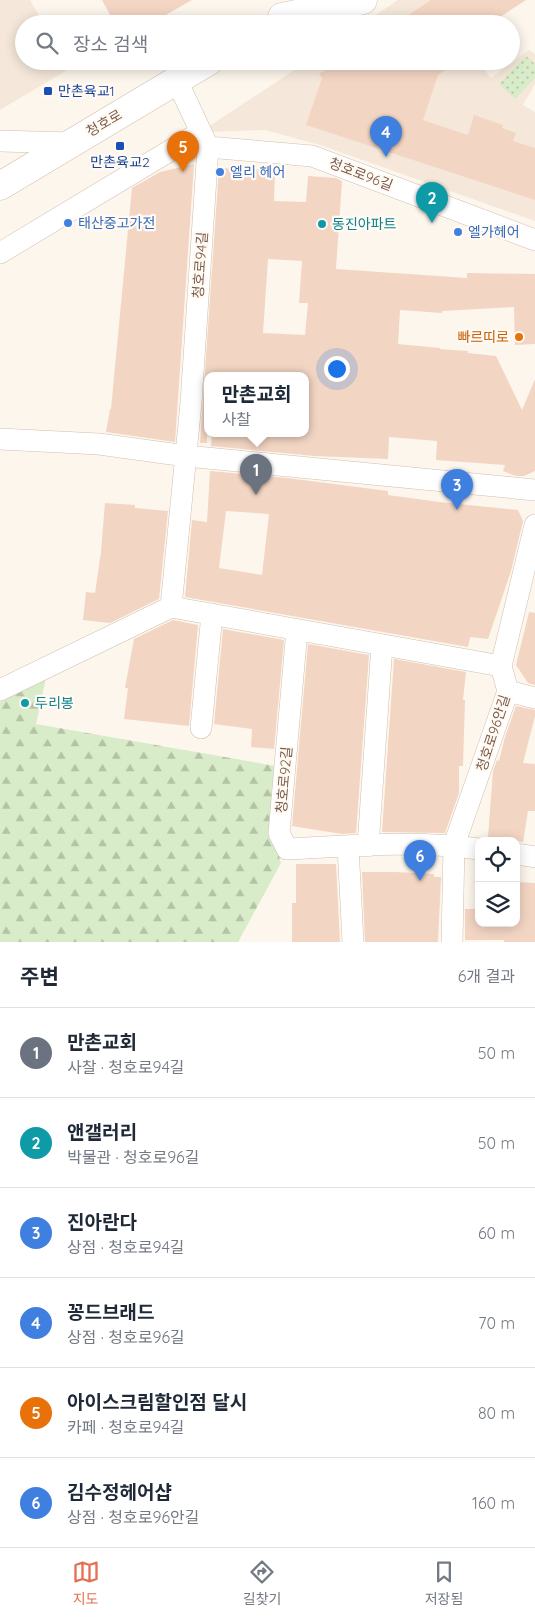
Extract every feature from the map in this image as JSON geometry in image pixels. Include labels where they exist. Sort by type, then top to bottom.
[{"type":"main road","points":[[280,13],[305,0]]},
{"type":"main road","points":[[280,13],[363,0]]},
{"type":"main road","name":"청호로","points":[[0,186],[195,70]]},
{"type":"street","name":"청호로94길","points":[[177,81],[205,140],[191,403],[186,456]]},
{"type":"street","name":"청호로96길","points":[[205,140],[312,156],[535,240]]},
{"type":"street","points":[[0,252],[205,140]]},
{"type":"street","points":[[0,142],[71,143]]},
{"type":"street","points":[[0,439],[99,444],[186,456],[535,490]]},
{"type":"street","points":[[171,607],[186,456]]},
{"type":"street","name":"청호로96안길","points":[[452,942],[454,845],[508,691],[501,666],[535,524]]},
{"type":"street","points":[[0,690],[171,607],[501,666]]},
{"type":"street","points":[[201,728],[212,614]]},
{"type":"street","name":"청호로92길","points":[[298,630],[279,833],[287,849],[454,845],[475,848]]},
{"type":"street","points":[[352,942],[358,846],[382,645]]},
{"type":"street","points":[[508,691],[535,698]]},
{"type":"street","points":[[520,855],[535,857]]},
{"type":"shaded area","points":[[0,0],[30,0],[39,15],[15,15],[15,70],[67,70],[0,110]]},
{"type":"shaded area","points":[[398,0],[433,0],[444,15],[376,15]]},
{"type":"shaded area","points":[[529,50],[535,54],[535,84],[523,105],[535,112],[535,221],[320,145],[265,130],[211,132],[208,127],[294,70],[485,70],[491,78],[502,70],[520,70],[520,57]]},
{"type":"green space","points":[[526,56],[535,64],[535,78],[515,99],[499,84],[512,70],[520,70],[520,62]]},
{"type":"green space","points":[[46,678],[36,724],[276,766],[271,828],[281,863],[238,942],[0,942],[0,702]]},
{"type":"building","points":[[102,0],[192,0],[166,15],[110,15]]},
{"type":"building","points":[[431,0],[526,0],[503,15],[408,15]]},
{"type":"building","points":[[325,70],[446,70],[438,75],[423,120],[468,135],[474,115],[503,125],[502,128],[516,133],[513,141],[535,148],[535,200],[306,125],[322,78],[319,74]]},
{"type":"building","points":[[194,164],[175,442],[106,432],[111,409],[132,188],[160,172]]},
{"type":"building","points":[[219,168],[275,170],[274,201],[306,202],[308,176],[336,178],[342,181],[336,269],[467,278],[467,273],[535,274],[535,344],[515,345],[514,307],[442,311],[442,313],[400,310],[398,344],[468,351],[468,353],[496,356],[522,410],[535,379],[535,471],[524,476],[516,476],[503,471],[505,465],[436,460],[437,441],[389,437],[388,459],[315,456],[211,446],[212,437],[309,437],[309,372],[205,372]],"holes":[[[268,259],[302,261],[299,303],[308,303],[305,335],[263,333]]]},
{"type":"building","points":[[204,385],[204,437],[207,437],[207,443],[200,443]]},
{"type":"building","points":[[210,471],[287,478],[388,491],[388,495],[518,510],[523,521],[511,571],[488,639],[470,637],[468,647],[185,597],[192,520],[207,522]],"holes":[[[226,511],[269,514],[262,575],[219,568]]]},
{"type":"building","points":[[105,503],[135,505],[135,508],[168,511],[159,599],[110,623],[83,620],[86,592],[95,593]]},
{"type":"building","points":[[529,612],[535,613],[535,685],[528,683],[516,665]]},
{"type":"building","points":[[173,620],[198,625],[189,726],[124,719],[128,688],[125,688],[134,639]]},
{"type":"building","points":[[223,629],[284,640],[274,749],[251,747],[252,729],[214,724]]},
{"type":"building","points":[[308,644],[369,655],[356,833],[342,834],[292,826]]},
{"type":"building","points":[[394,659],[466,672],[463,700],[465,700],[463,766],[459,766],[459,793],[445,833],[382,832]]},
{"type":"building","points":[[516,706],[535,710],[523,763],[535,764],[535,811],[528,811],[523,842],[520,842],[520,837],[488,837],[493,771],[497,760],[499,761]]},
{"type":"building","points":[[296,864],[336,864],[340,942],[292,942],[292,903],[296,903]]},
{"type":"building","points":[[362,872],[434,874],[434,877],[441,877],[438,942],[365,942]]},
{"type":"building","points":[[520,882],[535,883],[535,942],[465,940],[465,909],[475,909],[475,927],[520,927]]},
{"type":"place","name":"만촌육교1","points":[[48,91]]},
{"type":"place","name":"만촌육교2","points":[[120,146]]},
{"type":"place","name":"꽁드브래드","points":[[386,157]]},
{"type":"place","name":"아이스크림할인점 달시","points":[[183,172]]},
{"type":"place","name":"엘리 헤어","points":[[220,172]]},
{"type":"place","name":"태산중고가전","points":[[68,223]]},
{"type":"place","name":"앤갤러리","points":[[432,223]]},
{"type":"place","name":"동진아파트","points":[[322,224]]},
{"type":"place","name":"엘가헤어","points":[[458,232]]},
{"type":"place","name":"빠르띠로","points":[[519,337]]},
{"type":"place","name":"만촌교회","points":[[256,495]]},
{"type":"place","name":"진아란다","points":[[457,510]]},
{"type":"place","name":"두리봉","points":[[25,703]]},
{"type":"place","name":"김수정헤어샵","points":[[420,881]]}]
